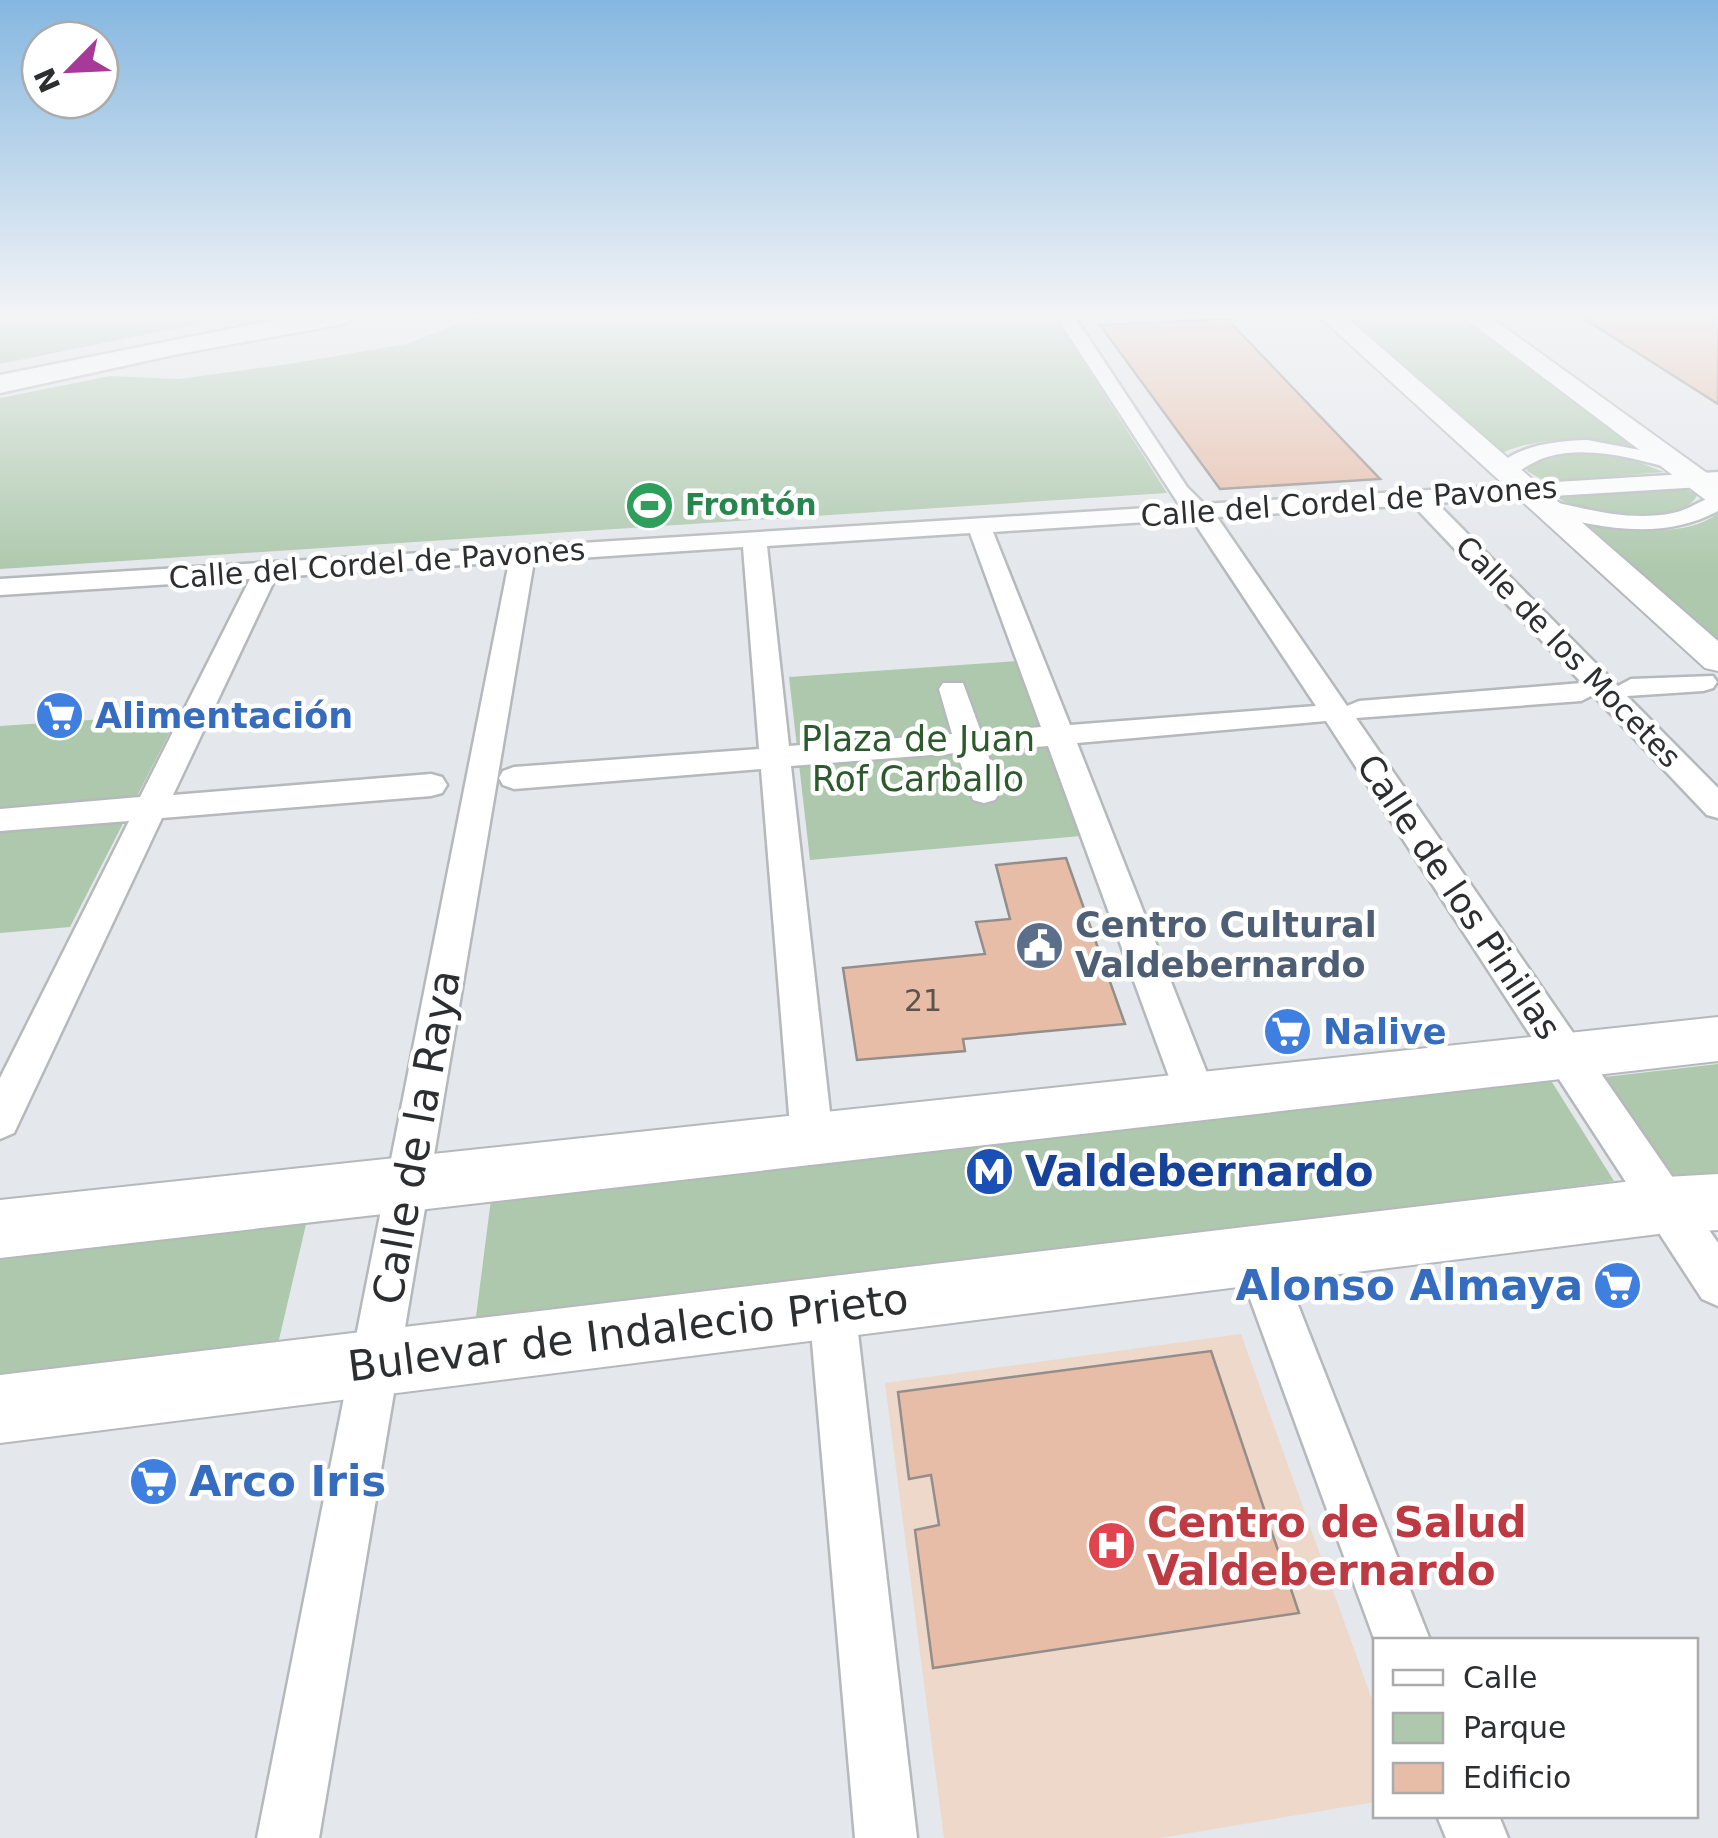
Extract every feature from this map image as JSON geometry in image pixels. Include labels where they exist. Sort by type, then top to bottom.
[{"type":"street","name":"Calle de los Pinillas","points":[[1121,402],[1179,491],[1200,511],[1566,1056],[1692,1203],[1718,1283]]},
{"type":"street","name":"Calle de los Pinillas","points":[[1133,402],[1195,492],[1200,511]]},
{"type":"street","points":[[1427,402],[1525,489],[1711,671]]},
{"type":"street","points":[[1592,402],[1705,484]]},
{"type":"street","points":[[1525,489],[1526,453],[1566,447],[1622,449],[1705,484]]},
{"type":"street","name":"Calle del Cordel de Pavones","points":[[0,588],[1525,489],[1705,484]]},
{"type":"street","points":[[1525,489],[1628,523],[1659,523],[1704,512],[1705,484]]},
{"type":"street","name":"Calle de los Mocetes","points":[[1418,498],[1718,807]]},
{"type":"street","points":[[980,525],[1196,1096]]},
{"type":"street","points":[[754,540],[812,1139]]},
{"type":"street","name":"Calle de la Raya","points":[[288,1838],[523,554]]},
{"type":"street","points":[[0,1120],[266,571]]},
{"type":"street","points":[[1631,688],[1711,671]]},
{"type":"street","points":[[953,688],[984,792]]},
{"type":"street","points":[[1358,710],[1581,692]]},
{"type":"street","points":[[514,778],[1316,715]]},
{"type":"street","points":[[0,820],[430,785]]},
{"type":"street","points":[[0,1229],[1718,1039]]},
{"type":"street","name":"Bulevar de Indalecio Prieto","points":[[0,1408],[1692,1203]]},
{"type":"street","points":[[1256,1255],[1401,1638]]},
{"type":"street","points":[[832,1307],[886,1838]]},
{"type":"shaded area","name":"Centro de Salud Valdebernardo","points":[[1241,1334],[1373,1702],[1373,1802],[1160,1838],[944,1838],[885,1383]]},
{"type":"green space","points":[[0,402],[1109,402],[1167,493],[0,569]]},
{"type":"green space","points":[[1442,402],[1581,402],[1645,448],[1554,441],[1502,453]]},
{"type":"green space","points":[[1574,453],[1627,458],[1664,472],[1546,482],[1527,471],[1528,464]]},
{"type":"green space","points":[[1685,489],[1698,494],[1687,506],[1653,517],[1590,511],[1558,498]]},
{"type":"green space","points":[[1718,513],[1718,644],[1579,521],[1670,529],[1704,522]]},
{"type":"green space","name":"Plaza de Juan Rof Carballo","points":[[1019,661],[1081,836],[810,860],[789,677]]},
{"type":"green space","points":[[179,714],[70,927],[0,933],[0,726]]},
{"type":"green space","points":[[1718,1064],[1718,1176],[1675,1182],[1605,1077]]},
{"type":"green space","points":[[1550,1079],[1614,1181],[475,1325],[491,1199]]},
{"type":"green space","points":[[307,1220],[277,1348],[0,1381],[0,1256]]},
{"type":"building","points":[[1156,402],[1306,402],[1380,479],[1220,489]]},
{"type":"building","points":[[1066,858],[1125,1024],[963,1039],[965,1051],[857,1060],[843,968],[985,954],[976,922],[1010,919],[996,865]]},
{"type":"building","name":"Centro de Salud Valdebernardo","points":[[1211,1351],[1299,1613],[933,1668],[915,1530],[939,1525],[931,1475],[909,1479],[898,1392]]},
{"type":"place","name":"Frontón","points":[[650,505]]},
{"type":"place","name":"Alimentación","points":[[60,716]]},
{"type":"place","name":"Centro Cultural Valdebernardo","points":[[1040,945]]},
{"type":"place","name":"Nalive","points":[[1288,1032]]},
{"type":"place","name":"Valdebernardo","points":[[990,1171]]},
{"type":"place","name":"Alonso Almaya","points":[[1618,1285]]},
{"type":"place","name":"Arco Iris","points":[[154,1481]]},
{"type":"place","name":"Centro de Salud Valdebernardo","points":[[1112,1546]]}]
